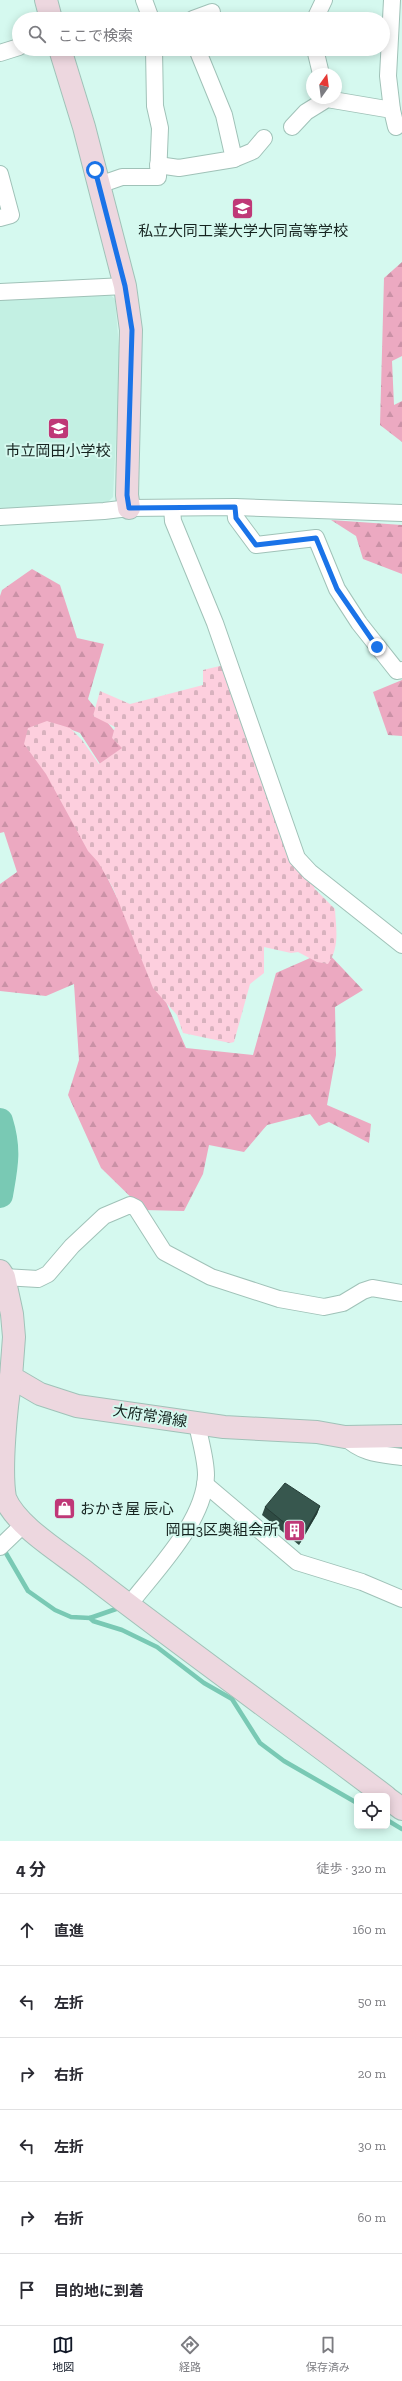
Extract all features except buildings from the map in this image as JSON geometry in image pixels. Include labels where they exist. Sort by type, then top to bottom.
[{"type":"street","points":[[46,0],[49,12]]},
{"type":"street","points":[[144,0],[148,12]]},
{"type":"street","points":[[318,12],[324,0]]},
{"type":"street","points":[[390,38],[392,0]]},
{"type":"street","points":[[0,53],[12,49]]},
{"type":"street","points":[[62,56],[99,185],[125,286],[132,330],[127,495],[129,508]]},
{"type":"street","points":[[99,185],[122,177],[158,177],[160,128],[155,106],[154,56]]},
{"type":"street","points":[[200,56],[224,115],[234,159]]},
{"type":"street","points":[[317,56],[320,68]]},
{"type":"street","points":[[389,56],[388,76],[392,110],[396,127]]},
{"type":"street","points":[[342,101],[392,110]]},
{"type":"street","points":[[292,127],[306,112],[318,104]]},
{"type":"street","points":[[158,165],[179,168],[234,159],[253,151],[264,138]]},
{"type":"street","points":[[0,174],[11,215],[0,218]]},
{"type":"street","points":[[0,292],[125,286]]},
{"type":"street","points":[[0,517],[104,511],[129,508],[235,507],[402,513]]},
{"type":"street","points":[[235,507],[236,518],[256,545],[316,538],[337,589],[386,659],[397,671],[402,670]]},
{"type":"street","points":[[172,508],[173,521],[215,623],[297,858],[310,872],[402,945]]},
{"type":"street","points":[[381,1793],[129,1605],[24,1524],[2,1497],[1,1452],[4,1374],[14,1337],[12,1314],[2,1274],[38,1279],[48,1274],[72,1246],[104,1216],[130,1205],[136,1208],[164,1252],[211,1277],[279,1299],[324,1307],[343,1303],[363,1291],[372,1288],[402,1293]]},
{"type":"street","name":"大府常滑線","points":[[4,1374],[40,1394],[77,1406],[197,1424],[318,1432],[345,1437],[402,1436]]},
{"type":"street","points":[[129,1605],[187,1529],[198,1508],[205,1484],[206,1474],[197,1424]]},
{"type":"street","points":[[345,1437],[356,1448],[370,1453],[402,1458]]},
{"type":"street","points":[[205,1484],[296,1562],[362,1582],[402,1599]]},
{"type":"street","points":[[0,1547],[24,1524]]},
{"type":"street","points":[[390,1800],[402,1809]]},
{"type":"shaded area","name":"市立岡田小学校","points":[[109,294],[115,299],[120,359],[113,497],[105,505],[0,509],[0,297]]},
{"type":"green space","points":[[402,262],[402,356],[392,361],[394,405],[402,401],[402,442],[380,425],[384,278]]},
{"type":"green space","points":[[331,520],[402,525],[402,574],[363,559],[356,536]]},
{"type":"green space","points":[[32,569],[60,585],[77,638],[104,644],[88,699],[146,769],[120,795],[80,733],[59,725],[93,848],[154,974],[186,1048],[253,1055],[276,973],[326,951],[363,990],[335,1007],[336,1055],[327,1105],[371,1124],[369,1143],[329,1122],[319,1126],[310,1114],[267,1125],[244,1152],[209,1145],[203,1174],[184,1211],[144,1210],[101,1168],[68,1095],[79,1060],[74,984],[46,996],[0,991],[0,884],[17,872],[4,832],[0,833],[0,596],[2,590]]},
{"type":"green space","points":[[224,665],[317,885],[314,888],[335,909],[336,931],[336,944],[332,958],[328,964],[317,962],[298,952],[291,953],[264,947],[264,973],[250,984],[234,1042],[230,1043],[183,1033],[177,1015],[153,988],[113,888],[98,862],[88,851],[46,774],[24,744],[28,728],[47,721],[70,728],[82,740],[99,764],[122,748],[112,738],[115,727],[93,716],[100,691],[130,704],[203,685],[203,670]]},
{"type":"green space","points":[[402,680],[402,736],[388,735],[373,692]]},
{"type":"waterway","points":[[0,1121],[3,1131],[5,1150],[5,1166],[0,1195]]},
{"type":"waterway","points":[[3,1548],[28,1591],[55,1610],[71,1617],[90,1618],[116,1609]]},
{"type":"waterway","points":[[90,1618],[93,1621],[122,1630],[157,1647],[204,1683],[232,1699],[260,1743],[284,1761],[354,1801]]},
{"type":"waterway","points":[[390,1822],[402,1829]]},
{"type":"place","name":"私立大同工業大学大同高等学校","points":[[243,208]]},
{"type":"place","name":"市立岡田小学校","points":[[58,428]]},
{"type":"place","name":"おかき屋 辰心","points":[[64,1509]]},
{"type":"place","name":"岡田3区奥組会所","points":[[294,1530]]},
{"type":"route","points":[[95,170],[125,286],[132,330],[127,495],[129,508],[235,507],[236,518],[256,545],[316,538],[337,589],[377,647]]}]
